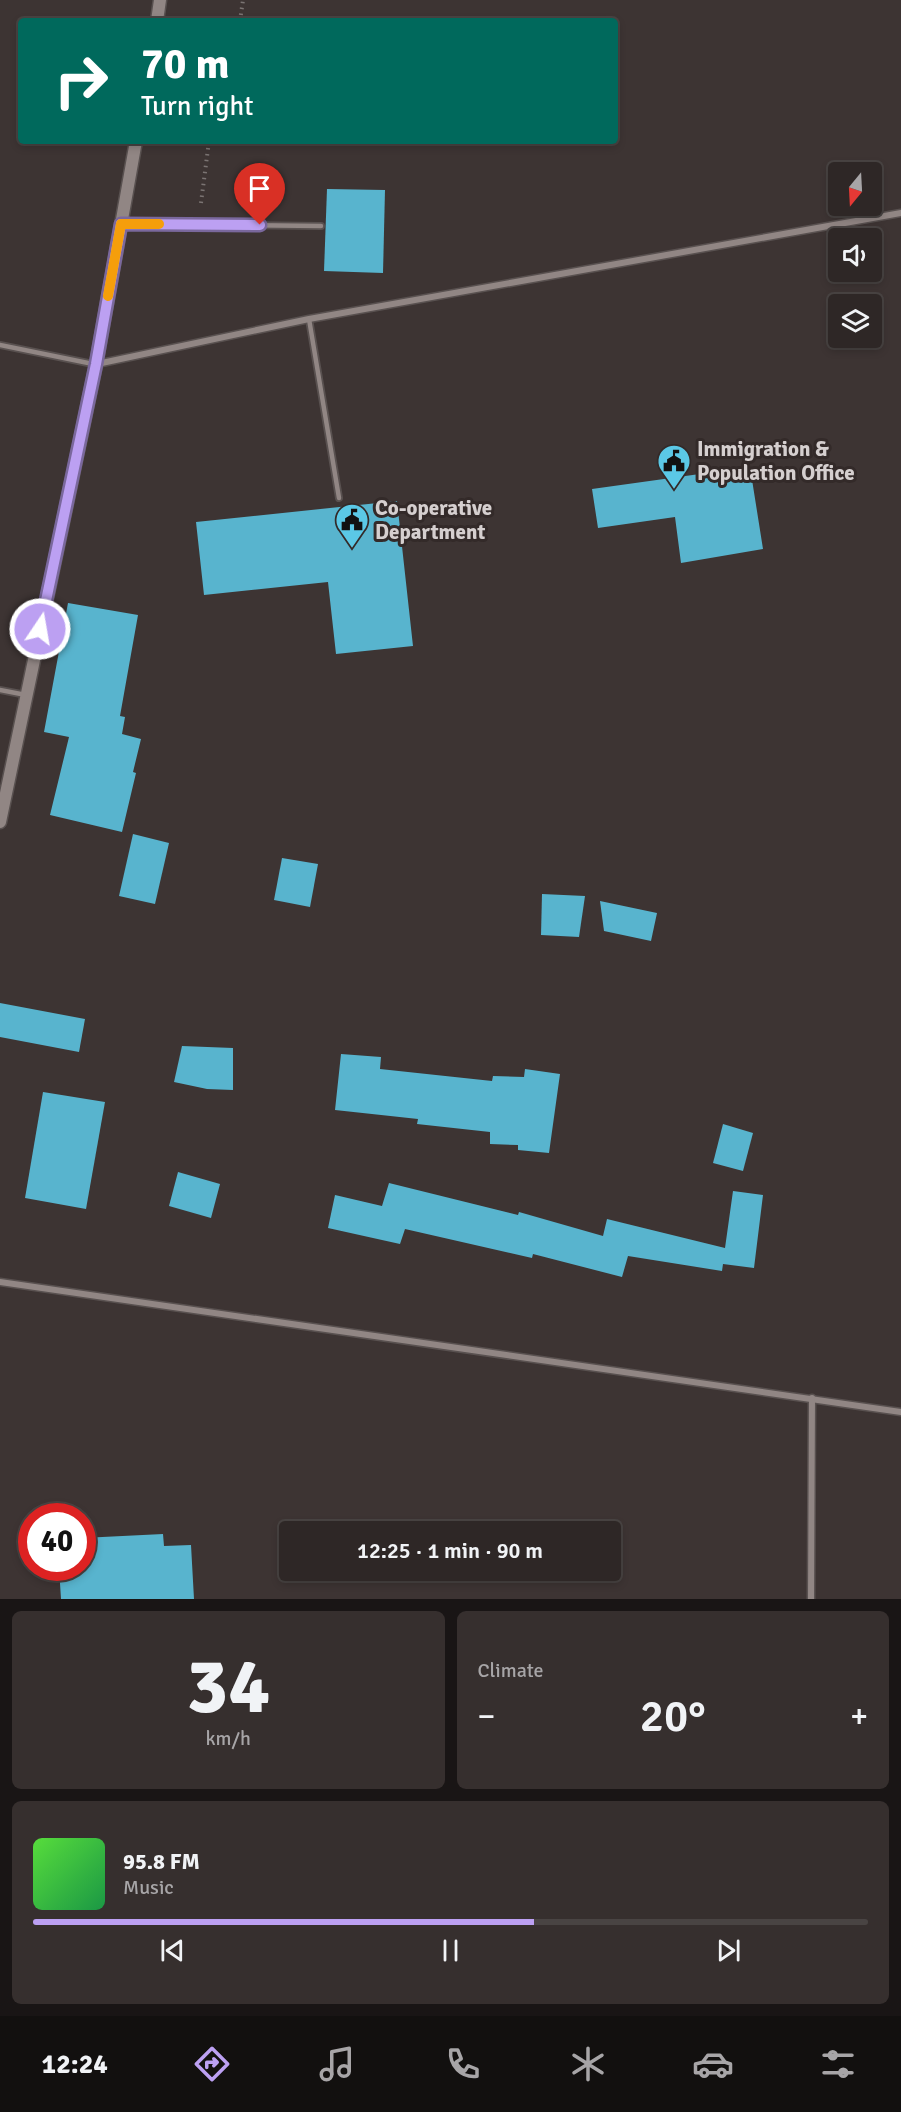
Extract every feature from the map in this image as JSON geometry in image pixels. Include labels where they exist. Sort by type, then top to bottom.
[{"type":"street","points":[[157,18],[160,0]]},
{"type":"street","points":[[0,822],[96,364],[135,144]]},
{"type":"street","points":[[96,364],[309,319],[901,213]]},
{"type":"street","points":[[0,1282],[901,1412]]},
{"type":"street","points":[[811,1599],[812,1398]]},
{"type":"lane","points":[[121,224],[321,226]]},
{"type":"lane","points":[[309,319],[339,498]]},
{"type":"lane","points":[[0,345],[96,364]]},
{"type":"lane","points":[[0,690],[26,695]]},
{"type":"path","points":[[240,18],[243,0]]},
{"type":"path","points":[[198,224],[209,144]]},
{"type":"building","points":[[327,189],[385,190],[383,273],[324,271]]},
{"type":"building","points":[[750,467],[763,549],[681,563],[675,517],[598,528],[592,489]]},
{"type":"building","points":[[397,501],[413,646],[336,654],[328,582],[204,595],[196,522]]},
{"type":"building","points":[[68,603],[138,615],[120,716],[125,717],[122,734],[141,739],[133,772],[136,773],[122,832],[50,815],[69,737],[44,732]]},
{"type":"building","points":[[133,834],[169,843],[155,904],[119,896]]},
{"type":"building","points":[[282,858],[318,864],[310,907],[274,900]]},
{"type":"building","points":[[542,894],[585,896],[579,937],[541,935]]},
{"type":"building","points":[[600,901],[657,913],[651,941],[604,931]]},
{"type":"building","points":[[0,1003],[85,1019],[79,1052],[0,1037]]},
{"type":"building","points":[[182,1046],[233,1048],[233,1090],[207,1089],[174,1082]]},
{"type":"building","points":[[341,1054],[381,1057],[380,1069],[492,1081],[493,1076],[524,1077],[525,1069],[560,1074],[549,1153],[518,1150],[518,1145],[490,1144],[490,1132],[417,1124],[418,1119],[335,1110]]},
{"type":"building","points":[[43,1092],[105,1102],[86,1209],[25,1198]]},
{"type":"building","points":[[723,1124],[753,1133],[743,1171],[713,1163]]},
{"type":"building","points":[[178,1172],[220,1184],[211,1218],[169,1206]]},
{"type":"building","points":[[389,1183],[518,1215],[519,1212],[603,1236],[607,1219],[725,1248],[733,1191],[763,1195],[754,1268],[723,1264],[722,1271],[628,1256],[622,1277],[533,1254],[532,1258],[405,1229],[400,1244],[328,1228],[335,1195],[382,1206]]},
{"type":"building","points":[[163,1534],[164,1546],[191,1545],[194,1599],[61,1599],[60,1581],[96,1581],[96,1537]]},
{"type":"slow traffic","points":[[108,296],[121,224],[159,224]]},
{"type":"place","name":"Immigration & Population Office","points":[[674,490]]},
{"type":"place","name":"Co-operative Department","points":[[352,549]]},
{"type":"route","points":[[40,629],[96,364],[121,224],[260,225]]}]
